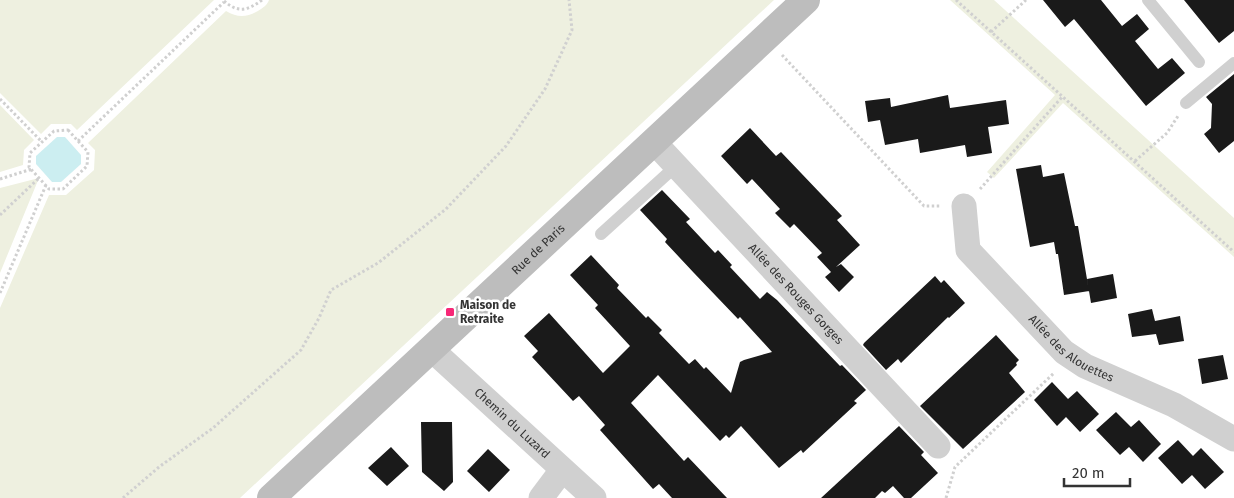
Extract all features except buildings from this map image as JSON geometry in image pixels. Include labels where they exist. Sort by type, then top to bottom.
[{"type":"main road","name":"Rue de Paris","points":[[271,498],[806,0]]},
{"type":"street","name":"Allée des Rouges Gorges","points":[[654,142],[938,446]]},
{"type":"street","name":"Allée des Alouettes","points":[[964,206],[968,250],[1064,352],[1085,366],[1174,405],[1234,439]]},
{"type":"street","name":"Chemin du Luzard","points":[[431,349],[594,498]]},
{"type":"street","points":[[541,498],[562,470]]},
{"type":"lane","points":[[1148,0],[1199,62]]},
{"type":"lane","points":[[1186,103],[1234,62]]},
{"type":"lane","points":[[602,234],[676,166]]},
{"type":"path","points":[[78,141],[224,1],[235,9],[249,9],[262,0]]},
{"type":"path","points":[[123,498],[159,467],[213,428],[301,350],[319,318],[331,290],[378,263],[446,209],[506,146],[545,89],[572,30],[569,0]]},
{"type":"path","points":[[956,0],[1234,252]]},
{"type":"path","points":[[992,32],[1026,0]]},
{"type":"path","points":[[777,50],[924,206],[964,206],[1063,96]]},
{"type":"path","points":[[0,99],[42,142]]},
{"type":"path","points":[[1135,162],[1167,133],[1186,103]]},
{"type":"path","points":[[68,130],[78,141],[88,152],[87,166],[63,189],[49,188],[29,167],[30,153],[54,131],[68,130]]},
{"type":"path","points":[[0,179],[32,170]]},
{"type":"path","points":[[0,215],[39,178]]},
{"type":"path","points":[[0,292],[46,185]]},
{"type":"path","points":[[946,498],[955,467],[1071,357]]},
{"type":"green space","points":[[0,0],[214,0],[77,130],[71,124],[51,124],[41,134],[0,93]]},
{"type":"green space","points":[[269,0],[774,0],[240,498],[0,498],[0,308],[49,195],[66,195],[94,170],[95,150],[88,143],[226,11],[240,16],[252,14],[261,9]]},
{"type":"green space","points":[[950,0],[994,0],[1234,218],[1234,257],[1063,103],[994,178],[987,172],[1055,95]]},
{"type":"green space","points":[[0,105],[34,140],[24,150],[23,165],[0,172]]},
{"type":"green space","points":[[39,178],[0,273],[0,188]]},
{"type":"water","points":[[57,137],[65,137],[81,155],[81,164],[61,182],[52,182],[36,164],[36,156]]},
{"type":"place","name":"Maison de Retraite","points":[[450,312]]}]
